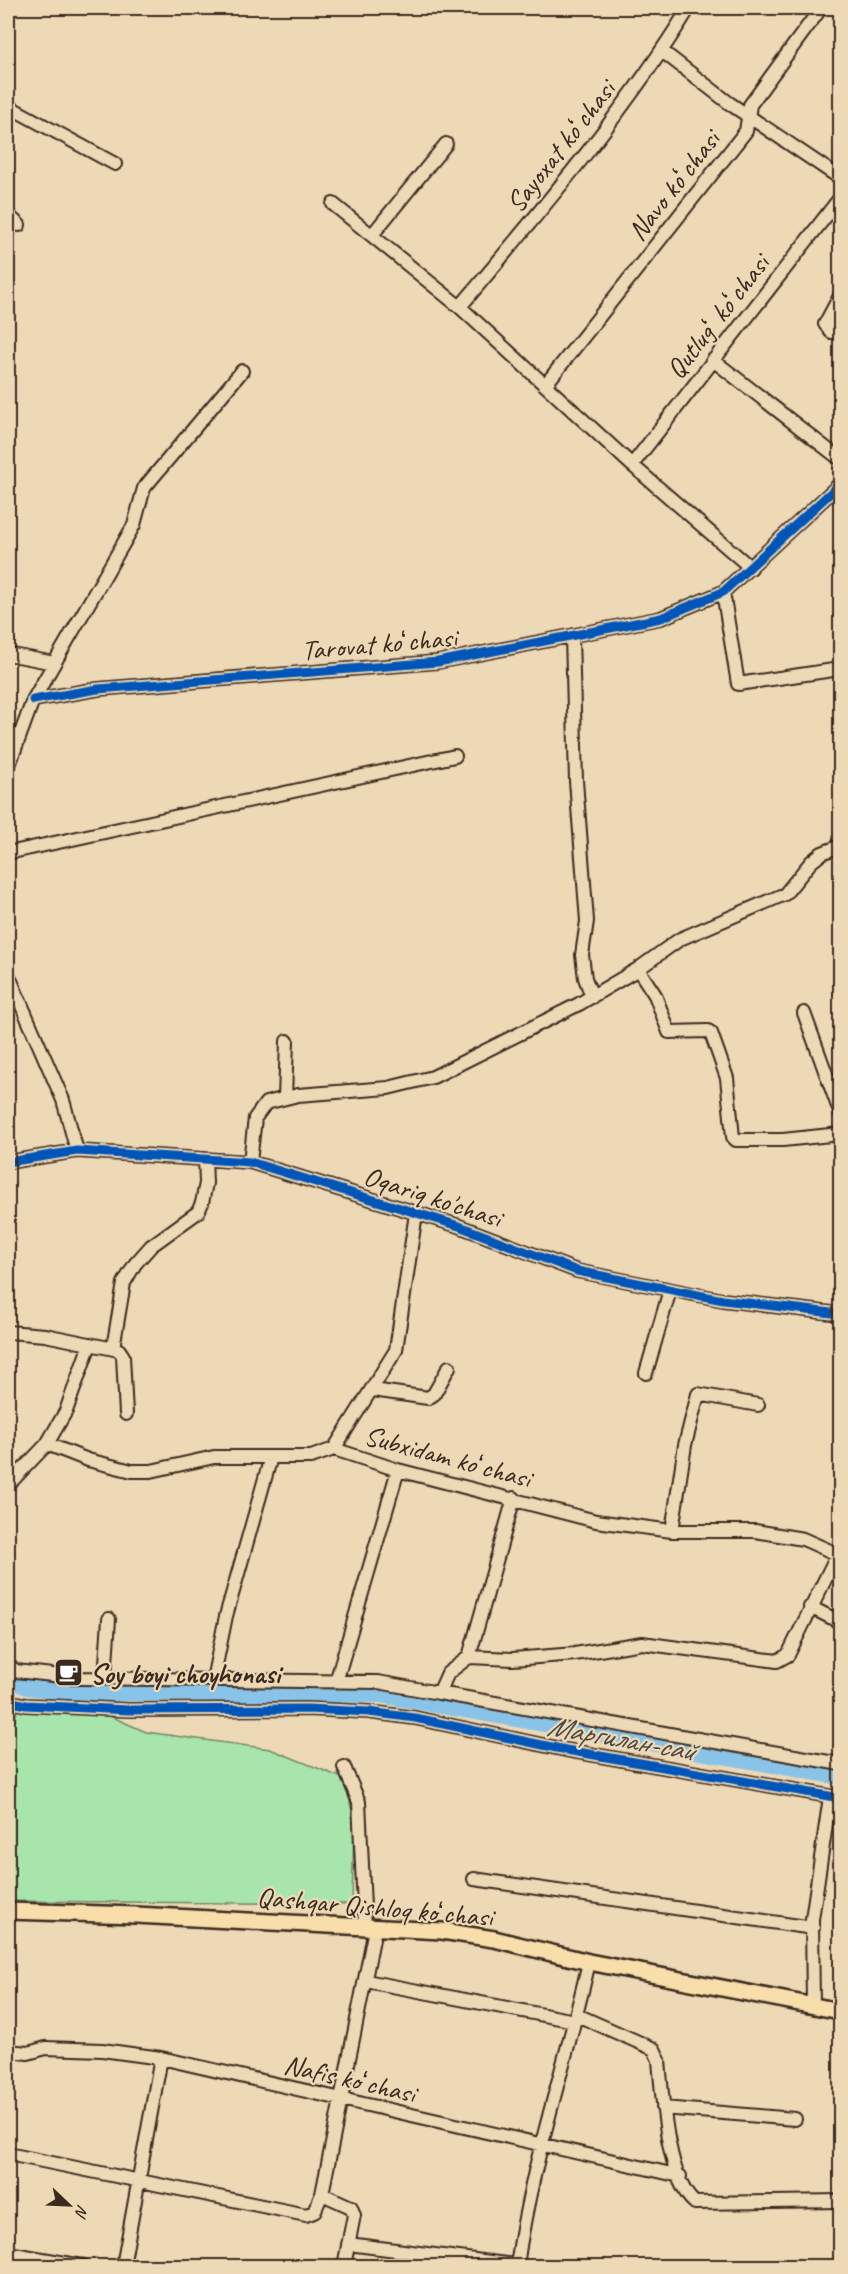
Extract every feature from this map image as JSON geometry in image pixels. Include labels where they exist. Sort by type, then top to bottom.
[{"type":"main road","name":"Qashqar Qishloq koʻchasi","points":[[8,1911],[136,1915],[442,1931],[840,2011]]},
{"type":"street","name":"Sayoxat koʻchasi","points":[[460,307],[600,139],[662,51],[689,8]]},
{"type":"street","name":"Navo koʻchasi","points":[[546,384],[746,131],[750,118],[750,105],[821,8]]},
{"type":"street","points":[[662,51],[750,118],[772,130],[840,178]]},
{"type":"street","points":[[8,106],[115,164]]},
{"type":"street","points":[[372,235],[446,144]]},
{"type":"street","name":"Qutlugʻ koʻchasi","points":[[632,465],[840,198]]},
{"type":"street","points":[[333,204],[460,307],[632,465],[751,568]]},
{"type":"street","points":[[8,215],[19,225]]},
{"type":"street","points":[[831,332],[825,324],[840,296]]},
{"type":"street","points":[[713,360],[840,459]]},
{"type":"street","points":[[8,768],[12,745],[33,700],[134,525],[144,488],[242,371]]},
{"type":"street","name":"Tarovat koʻchasi","points":[[33,700],[98,689],[438,662],[661,618],[723,592],[840,484]]},
{"type":"street","points":[[723,592],[738,684],[840,669]]},
{"type":"street","points":[[572,637],[576,781],[587,921],[582,955],[585,978],[592,997]]},
{"type":"street","points":[[8,654],[54,663]]},
{"type":"street","points":[[8,853],[455,756]]},
{"type":"street","points":[[250,1162],[253,1128],[260,1108],[266,1103],[285,1098],[388,1088],[422,1082],[592,997],[638,969],[680,939],[785,894],[811,862],[822,853],[840,846]]},
{"type":"street","points":[[638,969],[655,996],[669,1032],[708,1030],[711,1033],[727,1078],[733,1137],[736,1140],[783,1140],[840,1134]]},
{"type":"street","points":[[8,974],[63,1100],[77,1151]]},
{"type":"street","points":[[804,1013],[840,1112]]},
{"type":"street","points":[[285,1098],[287,1041]]},
{"type":"street","name":"Oqariq ko'chasi","points":[[8,1162],[77,1151],[250,1162],[459,1226],[577,1271],[723,1300],[840,1314]]},
{"type":"street","points":[[113,1348],[124,1282],[135,1264],[151,1246],[198,1212],[206,1183],[205,1159]]},
{"type":"street","points":[[334,1449],[396,1350],[416,1213]]},
{"type":"street","points":[[646,1373],[670,1290]]},
{"type":"street","points":[[8,1332],[45,1335],[113,1348],[123,1354],[126,1414]]},
{"type":"street","points":[[8,1485],[47,1444],[66,1411],[90,1344]]},
{"type":"street","points":[[373,1390],[428,1398],[434,1394],[449,1367]]},
{"type":"street","points":[[672,1531],[686,1445],[698,1394],[758,1405]]},
{"type":"street","name":"Subxidam koʻchasi","points":[[47,1444],[88,1460],[132,1471],[152,1471],[214,1457],[311,1457],[334,1449],[398,1470],[514,1498],[596,1521],[672,1531],[755,1531],[803,1539],[839,1551]]},
{"type":"street","points":[[213,1680],[226,1616],[271,1457]]},
{"type":"street","points":[[336,1682],[398,1470]]},
{"type":"street","points":[[439,1693],[448,1673],[469,1657],[514,1498]]},
{"type":"street","points":[[469,1657],[513,1659],[575,1654],[642,1643],[777,1661],[788,1656],[839,1551]]},
{"type":"street","points":[[810,1607],[840,1622]]},
{"type":"street","points":[[105,1678],[109,1619]]},
{"type":"street","points":[[8,1665],[16,1671],[105,1678],[378,1682],[840,1764]]},
{"type":"street","points":[[8,1701],[26,1706],[128,1710],[308,1709],[369,1712],[415,1718],[566,1750],[835,1797],[813,1928],[813,2005]]},
{"type":"street","points":[[8,2154],[306,2215],[314,2212],[322,2194],[339,2100],[366,1981],[370,1928],[359,1802],[344,1767]]},
{"type":"street","points":[[474,1879],[813,1928]]},
{"type":"street","points":[[517,2266],[524,2219],[540,2146],[576,2018],[589,1962]]},
{"type":"street","points":[[366,1981],[576,2018],[654,2049],[659,2060],[667,2141],[680,2176],[695,2204],[840,2201]]},
{"type":"street","name":"Nafis koʻchasi","points":[[8,2052],[27,2054],[46,2048],[102,2050],[161,2058],[680,2176]]},
{"type":"street","points":[[123,2266],[161,2058]]},
{"type":"street","points":[[663,2108],[795,2119]]},
{"type":"street","points":[[322,2194],[351,2208],[354,2215],[344,2266]]},
{"type":"street","points":[[348,2244],[523,2266]]},
{"type":"street","points":[[8,2253],[83,2266]]},
{"type":"green space","points":[[18,1707],[101,1712],[146,1732],[270,1749],[345,1779],[354,1821],[352,1904],[8,1901],[8,1744]]},
{"type":"waterway","name":"Маргилан-сай","points":[[8,1678],[27,1687],[73,1693],[381,1695],[840,1777]]},
{"type":"cycle path","points":[[33,700],[98,689],[438,662],[661,618],[723,592],[840,484]]},
{"type":"cycle path","points":[[8,1162],[77,1151],[250,1162],[459,1226],[577,1271],[723,1300],[840,1314]]},
{"type":"cycle path","points":[[8,1701],[26,1705],[128,1710],[308,1709],[369,1712],[415,1718],[566,1750],[840,1798]]},
{"type":"place","name":"Soy boyi choyhonasi","points":[[69,1673]]}]
